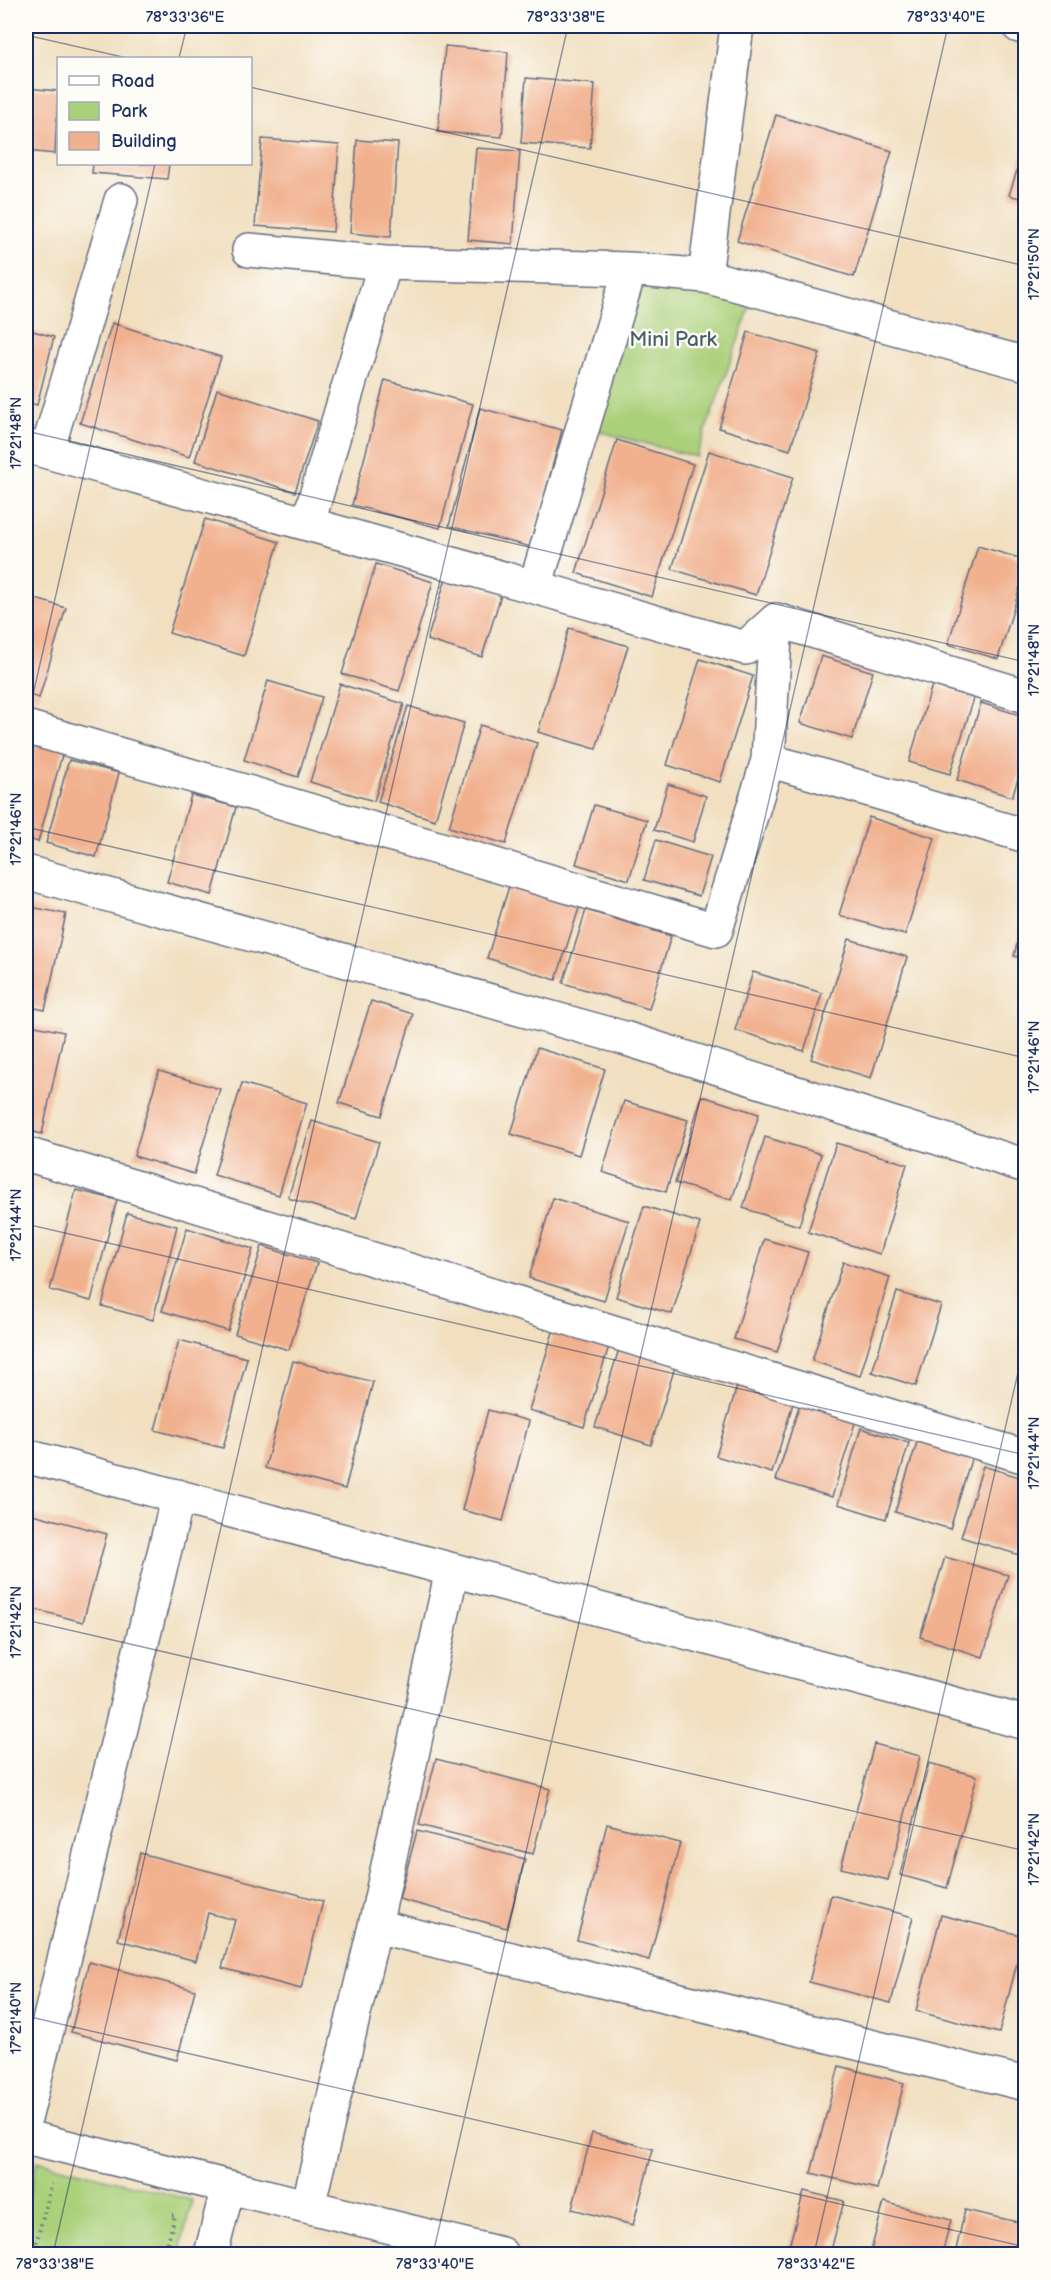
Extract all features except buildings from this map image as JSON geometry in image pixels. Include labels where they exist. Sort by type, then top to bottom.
[{"type":"street","points":[[705,276],[737,26]]},
{"type":"street","points":[[1018,26],[1026,28]]},
{"type":"street","points":[[121,200],[36,448],[536,587],[745,648],[776,620]]},
{"type":"street","points":[[249,250],[385,263],[630,269],[705,276],[1026,364]]},
{"type":"street","points":[[308,523],[385,263]]},
{"type":"street","points":[[536,587],[630,269]]},
{"type":"street","points":[[776,620],[1026,696]]},
{"type":"street","points":[[26,727],[716,930],[768,760],[776,620]]},
{"type":"street","points":[[768,760],[1026,836]]},
{"type":"street","points":[[26,872],[624,1038],[1026,1166]]},
{"type":"street","points":[[26,1154],[1026,1457]]},
{"type":"street","points":[[26,1456],[1026,1723]]},
{"type":"street","points":[[26,2115],[178,1496]]},
{"type":"street","points":[[308,2206],[375,1926],[452,1570]]},
{"type":"street","points":[[375,1926],[1026,2084]]},
{"type":"street","points":[[26,2137],[501,2254]]},
{"type":"street","points":[[211,2254],[228,2187]]},
{"type":"path","points":[[33,2254],[50,2184],[61,2187]]},
{"type":"path","points":[[165,2213],[175,2215],[165,2254]]},
{"type":"green space","name":"Mini Park","points":[[630,269],[756,290],[696,457],[583,427]]},
{"type":"green space","points":[[37,2161],[192,2200],[179,2254],[26,2254],[26,2207]]}]
